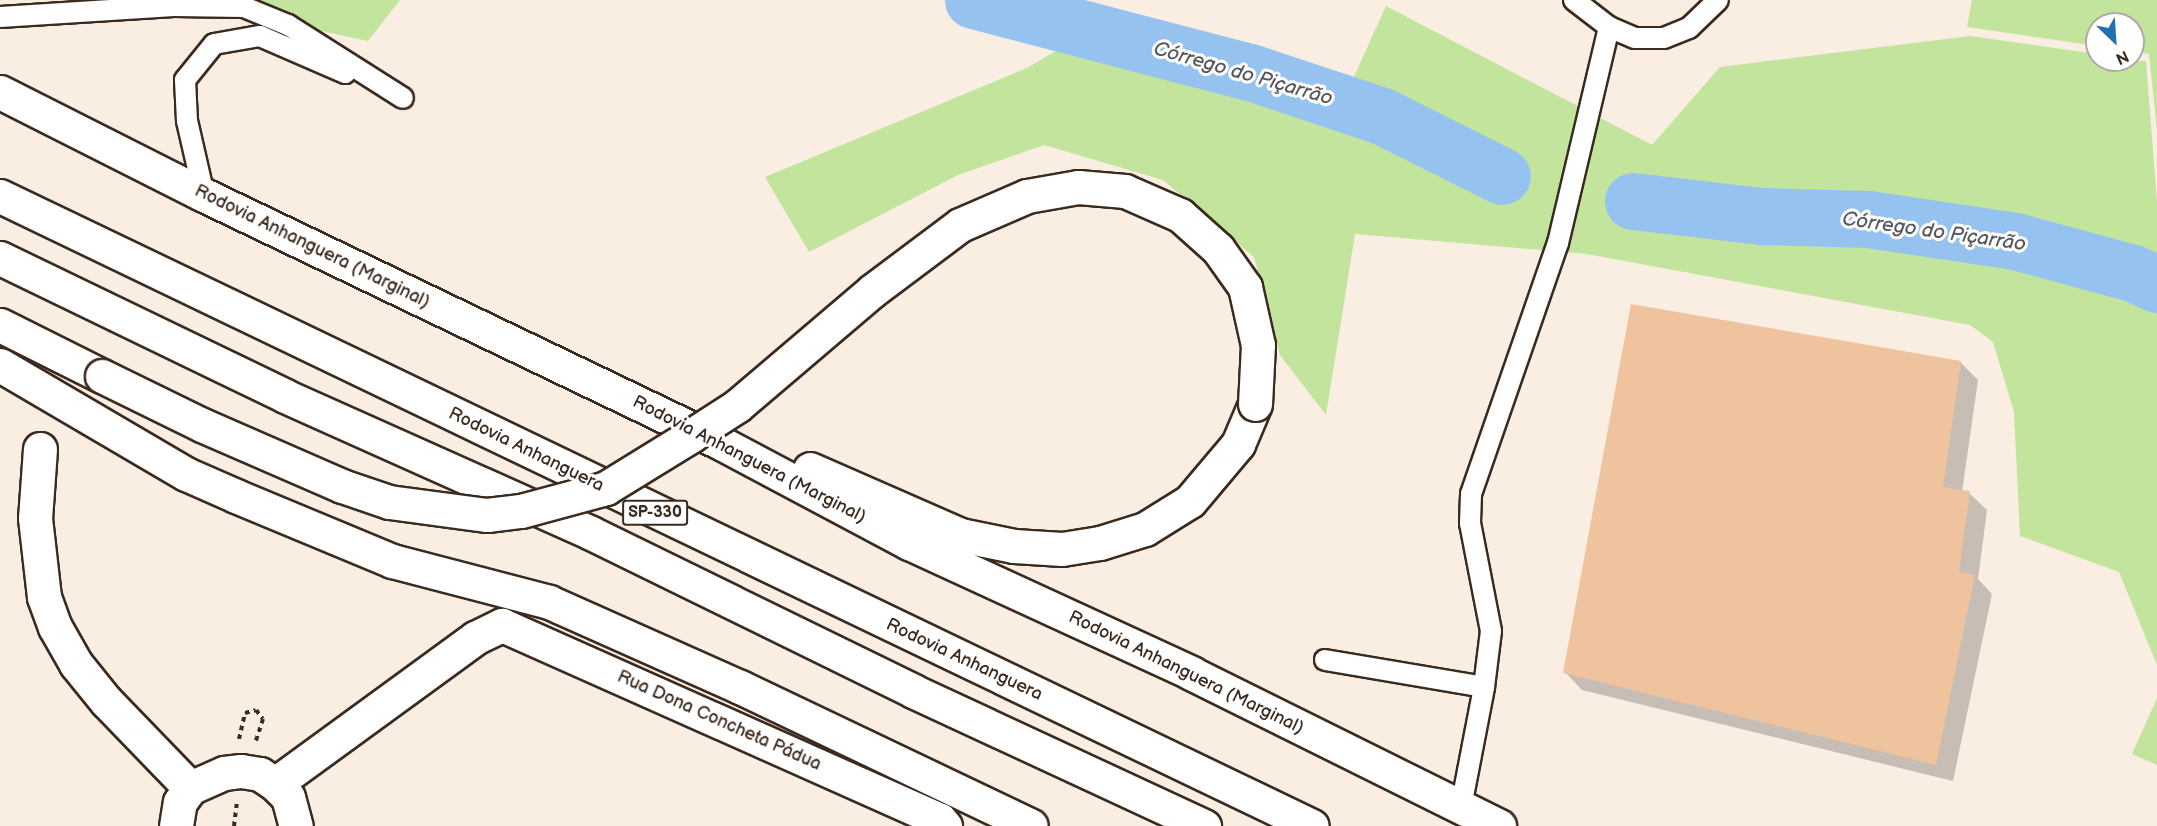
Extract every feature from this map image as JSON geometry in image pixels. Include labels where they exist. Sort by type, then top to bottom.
[{"type":"main road","name":"Rodovia Anhanguera (Marginal)","points":[[0,92],[204,195],[719,442],[909,543],[1191,673],[1499,826]]},
{"type":"main road","points":[[0,325],[202,425],[342,486],[389,502],[487,515],[521,511],[606,488],[710,423],[960,225],[1027,196],[1078,187],[1125,191],[1180,214],[1218,249],[1245,287],[1258,345],[1255,404],[1238,444],[1190,501],[1145,530],[1100,543],[1062,549],[1014,546],[960,536],[821,473],[719,442]]},
{"type":"main road","name":"Rodovia Anhanguera","points":[[0,196],[1312,826]]},
{"type":"main road","name":"SP-330","points":[[0,258],[285,396],[591,533],[913,692],[1204,826]]},
{"type":"main road","points":[[0,364],[186,474],[392,561],[549,602],[740,687],[1031,826]]},
{"type":"main road","points":[[40,448],[35,519],[44,597],[55,627],[76,664],[106,701],[190,788]]},
{"type":"main road","name":"Rua Dona Concheta Pádua","points":[[275,784],[303,760],[490,629],[502,625],[940,820],[945,826]]},
{"type":"main road","points":[[176,826],[180,802],[190,788],[234,771],[251,771],[275,784],[288,797],[297,819],[296,826]]},
{"type":"lane","points":[[1574,0],[1609,27],[1635,38],[1664,38],[1689,28],[1718,0]]},
{"type":"lane","points":[[0,17],[174,6],[244,7],[288,25],[404,98],[260,36],[214,44],[185,80],[186,122],[204,195]]},
{"type":"lane","points":[[1461,807],[1484,687],[1491,631],[1470,523],[1471,494],[1558,243],[1609,27]]},
{"type":"lane","points":[[1326,660],[1484,687]]},
{"type":"green space","points":[[178,0],[400,0],[368,41]]},
{"type":"green space","points":[[1972,0],[2157,0],[2157,130],[2149,54],[2145,53],[2145,12],[2085,12],[2085,44],[1967,27]]},
{"type":"green space","points":[[1386,6],[1652,145],[1720,67],[1970,36],[2085,52],[2085,72],[2145,72],[2146,61],[2157,202],[2157,665],[2119,572],[2020,536],[2014,412],[1993,342],[1970,325],[1587,254],[1355,234],[1326,415],[1280,355],[1254,257],[1163,180],[1044,145],[958,175],[809,252],[765,177],[1027,68],[1066,45],[1333,123]]},
{"type":"green space","points":[[2157,698],[2157,765],[2132,754]]},
{"type":"building","points":[[1631,304],[1961,361],[1943,487],[1970,491],[1959,572],[1975,575],[1936,765],[1563,673]]},
{"type":"waterway","name":"Córrego do Piçarrão","points":[[973,0],[1250,72],[1382,116],[1502,176]]},
{"type":"waterway","name":"Córrego do Piçarrão","points":[[1633,201],[1761,216],[1868,219],[2015,241],[2133,273],[2157,284]]}]
